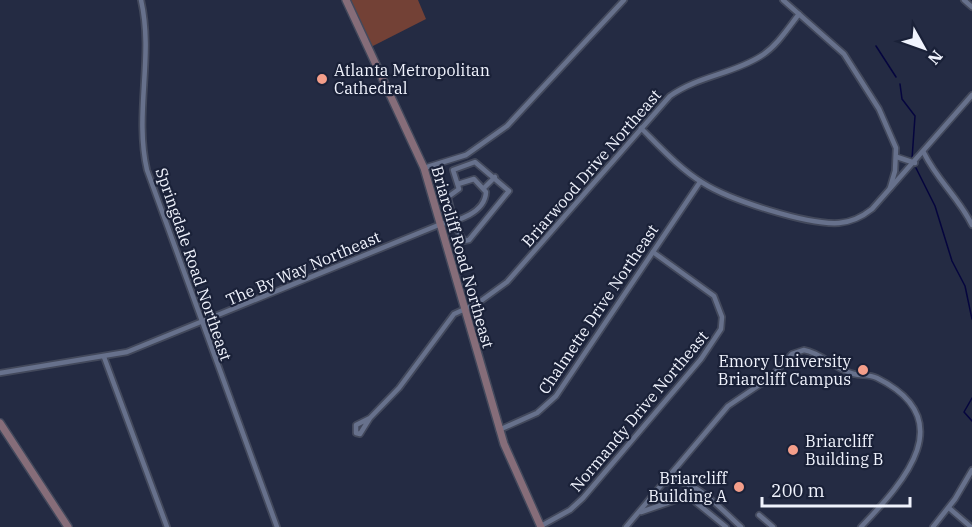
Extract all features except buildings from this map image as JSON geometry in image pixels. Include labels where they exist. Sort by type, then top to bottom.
[{"type":"main road","name":"Briarcliff Road Northeast","points":[[346,0],[424,168],[499,430],[541,527]]},
{"type":"main road","points":[[0,423],[68,527]]},
{"type":"street","name":"Springdale Road Northeast","points":[[141,0],[146,39],[141,121],[143,153],[277,527]]},
{"type":"street","points":[[424,168],[461,157],[482,146],[513,121],[624,0]]},
{"type":"street","points":[[783,0],[849,60],[892,133],[897,157],[894,178],[888,193]]},
{"type":"street","points":[[964,0],[972,7]]},
{"type":"street","name":"Briarwood Drive Northeast","points":[[370,418],[399,388],[453,314],[465,310],[495,291],[513,276],[670,96],[680,89],[745,65],[763,55],[800,14]]},
{"type":"street","points":[[641,128],[700,182],[749,204],[833,223],[848,222],[862,216],[888,193],[972,95]]},
{"type":"street","points":[[924,153],[937,178],[960,204],[972,225]]},
{"type":"street","points":[[461,157],[465,166]]},
{"type":"street","points":[[897,157],[905,162],[915,163]]},
{"type":"street","points":[[478,163],[495,177],[507,188],[507,195],[468,240],[461,240],[447,197],[459,189],[453,170],[478,163]]},
{"type":"street","points":[[484,188],[495,177]]},
{"type":"street","points":[[454,222],[464,219],[474,211],[485,197],[484,188],[474,179],[458,184]]},
{"type":"street","name":"Chalmette Drive Northeast","points":[[499,430],[537,413],[556,396],[700,182]]},
{"type":"street","name":"The By Way Northeast","points":[[0,373],[104,357],[144,346],[441,224],[454,222]]},
{"type":"street","name":"Normandy Drive Northeast","points":[[541,527],[570,510],[584,498],[701,359],[720,332],[722,317],[714,296],[653,252]]},
{"type":"street","points":[[626,527],[728,406],[771,377],[796,351],[811,352],[848,372],[877,378],[902,392],[909,399],[917,416],[920,436],[913,463],[861,527]]},
{"type":"street","points":[[104,357],[167,527]]},
{"type":"street","points":[[933,527],[949,508],[972,470]]},
{"type":"street","points":[[662,483],[676,480],[691,485],[741,527]]},
{"type":"street","points":[[638,512],[688,496],[726,527]]},
{"type":"street","points":[[949,508],[971,527]]},
{"type":"street","points":[[759,515],[773,527]]},
{"type":"shaded area","points":[[346,0],[418,0],[426,19],[369,48]]},
{"type":"waterway","points":[[876,46],[896,77]]},
{"type":"waterway","points":[[900,84],[902,99],[915,116],[912,159]]},
{"type":"waterway","points":[[916,168],[935,206],[952,261],[965,286],[972,319]]},
{"type":"waterway","points":[[972,398],[964,412],[972,421]]},
{"type":"place","name":"Atlanta Metropolitan Cathedral","points":[[322,79]]},
{"type":"place","name":"Emory University Briarcliff Campus","points":[[863,370]]},
{"type":"place","name":"Briarcliff Building B","points":[[793,450]]},
{"type":"place","name":"Briarcliff Building A","points":[[739,487]]}]
